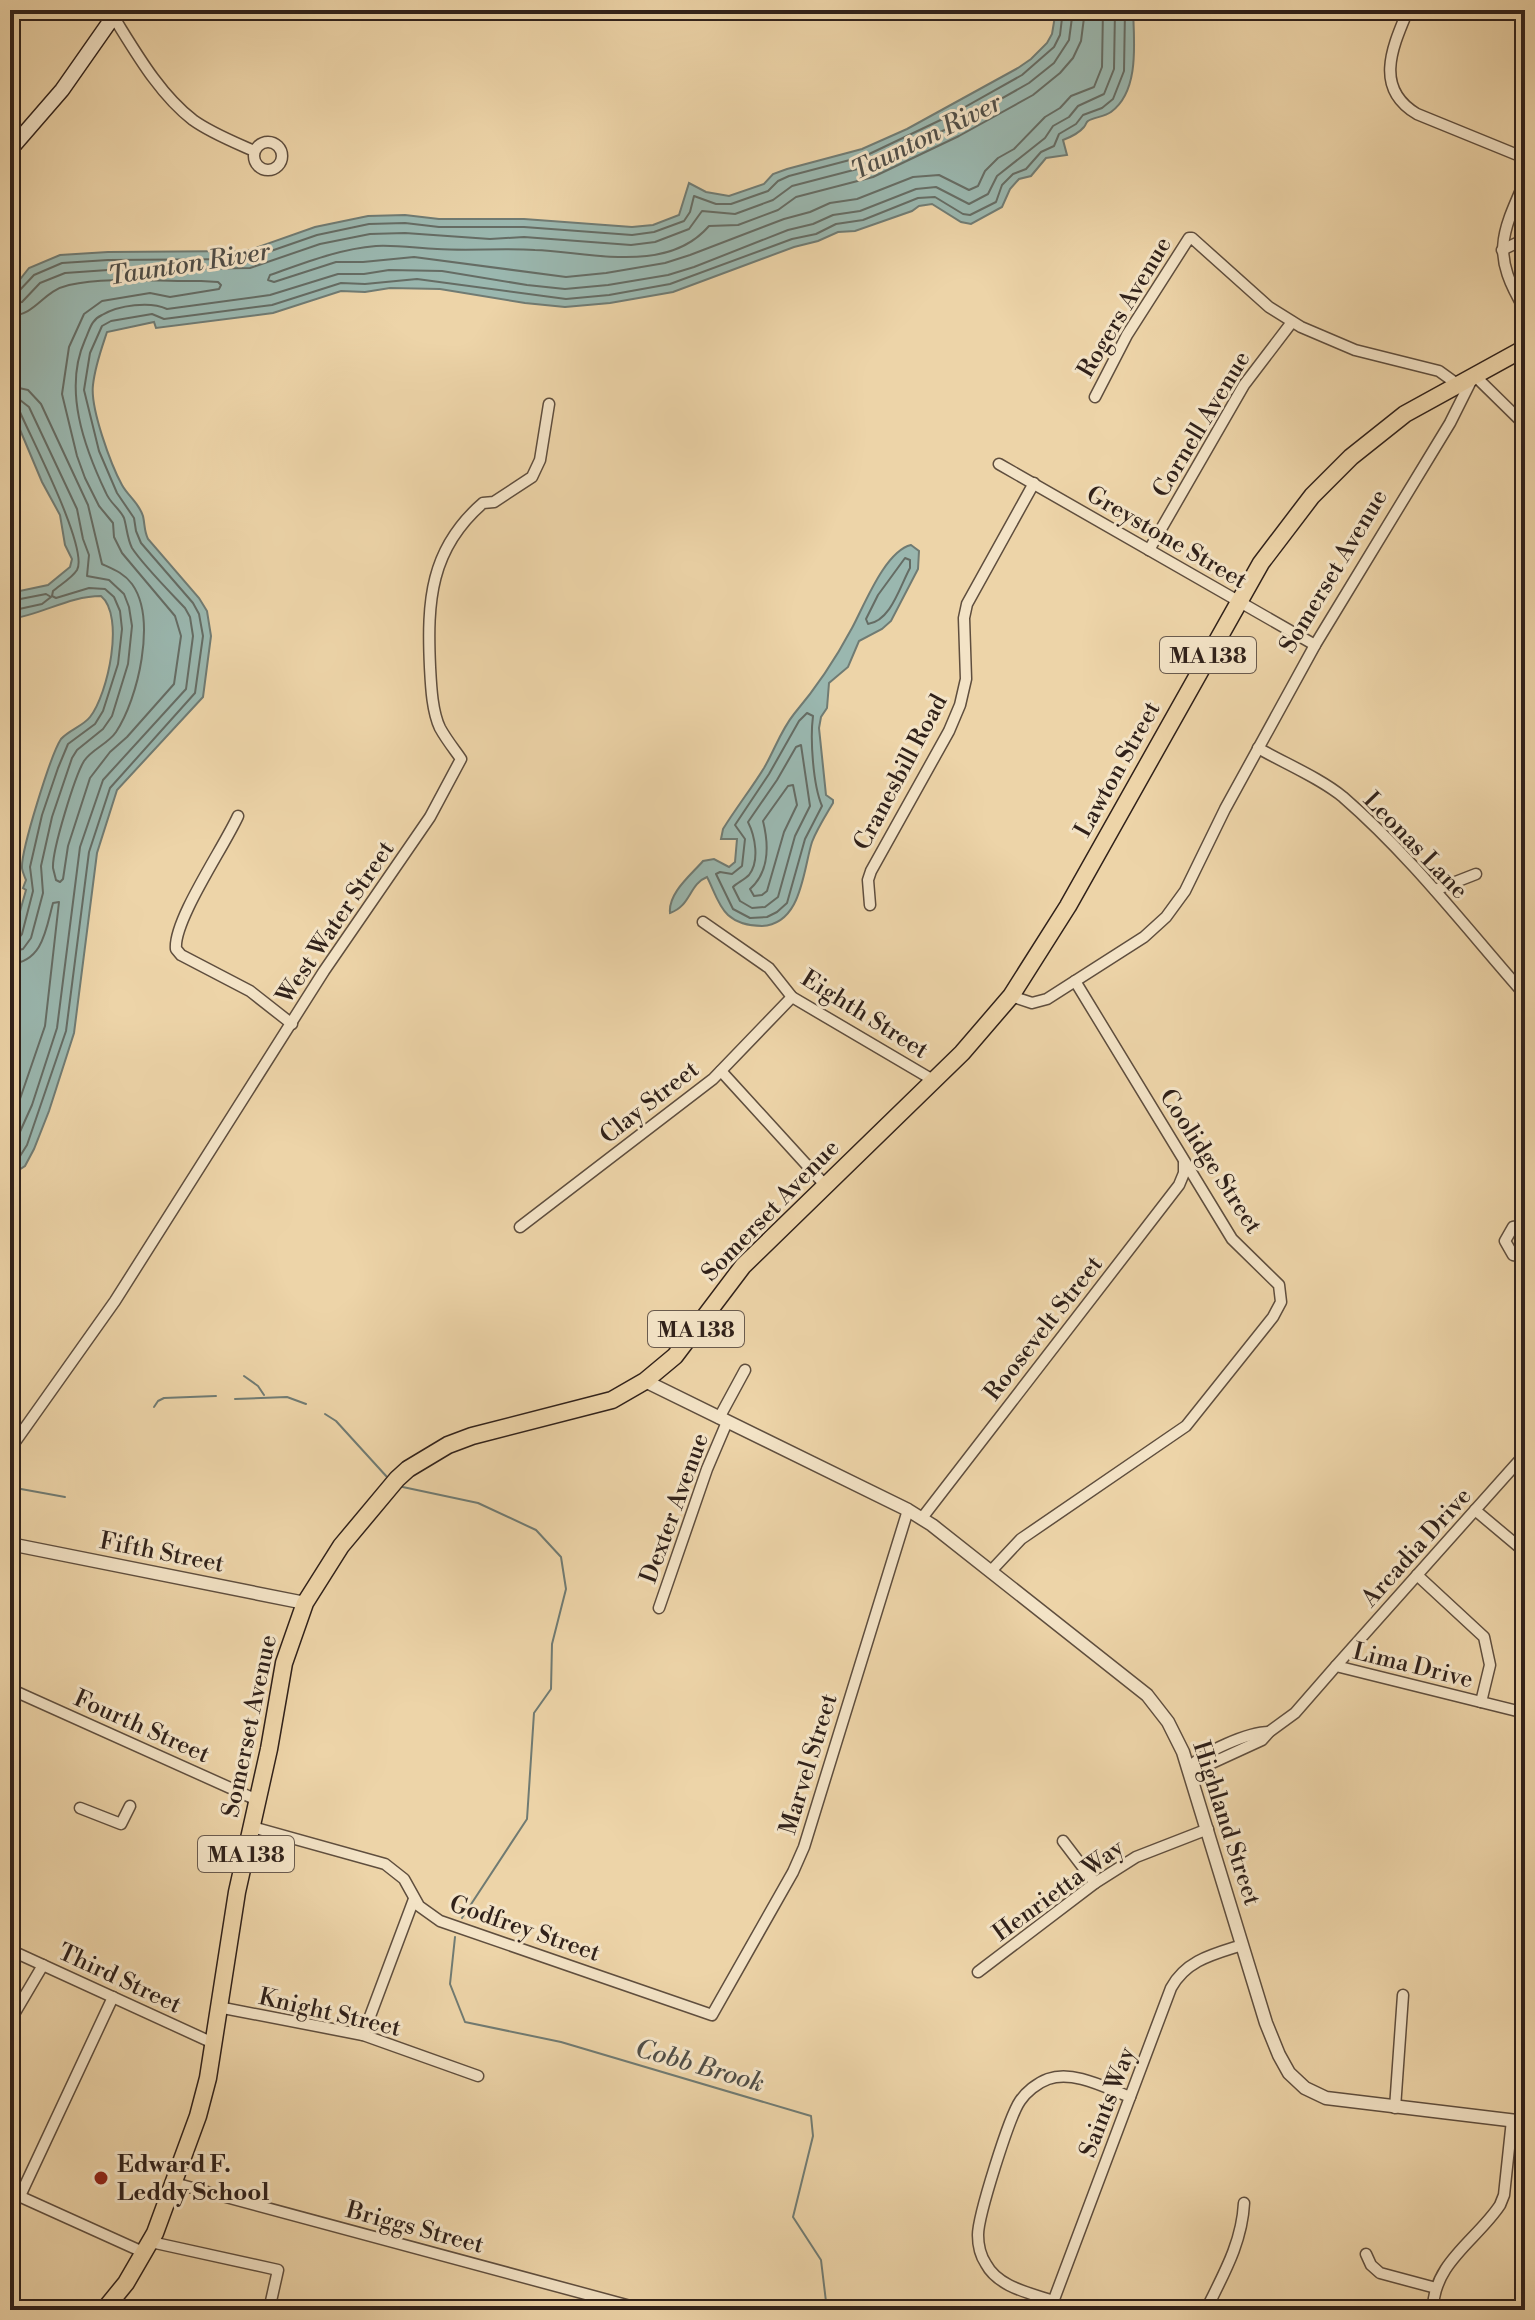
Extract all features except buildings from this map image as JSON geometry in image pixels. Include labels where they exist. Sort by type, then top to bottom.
[{"type":"main road","points":[[10,150],[62,90],[116,13]]},
{"type":"main road","name":"MA 138","points":[[1474,375],[1525,348]]},
{"type":"main road","name":"Lawton Street","points":[[1011,996],[1068,906],[1239,601],[1287,525],[1351,457],[1405,414],[1474,375]]},
{"type":"main road","name":"Somerset Avenue","points":[[104,2310],[148,2248],[204,2096],[237,1892],[284,1663],[305,1603],[341,1546],[392,1484],[424,1458],[460,1439],[595,1407],[645,1381],[682,1349],[743,1266],[972,1043],[1011,996]]},
{"type":"street","points":[[1408,10],[1392,52],[1389,70],[1393,86],[1403,103],[1417,114],[1525,158]]},
{"type":"street","points":[[116,13],[150,71],[183,112],[200,125],[254,151]]},
{"type":"street","points":[[1525,181],[1507,224],[1502,250],[1508,279],[1525,310]]},
{"type":"street","name":"Rogers Avenue","points":[[1095,397],[1127,335],[1189,238],[1269,307],[1292,322]]},
{"type":"street","points":[[1502,250],[1525,239]]},
{"type":"street","points":[[1292,322],[1355,350],[1439,371],[1457,384]]},
{"type":"street","name":"Cornell Avenue","points":[[1149,550],[1249,377],[1292,322]]},
{"type":"street","points":[[1474,375],[1525,425]]},
{"type":"street","name":"Somerset Avenue","points":[[1011,996],[1028,1003],[1040,1002],[1137,942],[1176,904],[1315,645],[1446,431],[1474,375]]},
{"type":"street","name":"West Water Street","points":[[10,1449],[107,1313],[324,971],[430,817],[461,759],[439,726],[433,699],[429,622],[434,580],[447,546],[471,513],[483,503],[494,502],[532,477],[540,460],[549,404]]},
{"type":"street","name":"Greystone Street","points":[[999,464],[1315,645]]},
{"type":"street","name":"Cranesbill Road","points":[[870,905],[868,880],[871,871],[949,731],[960,705],[966,679],[964,618],[967,604],[1034,483]]},
{"type":"street","name":"Leonas Lane","points":[[1258,748],[1340,795],[1422,873],[1525,995]]},
{"type":"street","points":[[238,816],[179,925],[176,949],[181,955],[250,991],[292,1024]]},
{"type":"street","points":[[1435,890],[1476,874]]},
{"type":"street","name":"Eighth Street","points":[[703,922],[769,968],[792,997],[933,1080]]},
{"type":"street","name":"Coolidge Street","points":[[991,1571],[1021,1539],[1186,1426],[1278,1310],[1281,1302],[1279,1285],[1232,1239],[1075,981]]},
{"type":"street","name":"Clay Street","points":[[520,1227],[721,1071],[792,997]]},
{"type":"street","points":[[721,1071],[825,1185]]},
{"type":"street","name":"Roosevelt Street","points":[[922,1518],[1179,1185],[1184,1173],[1182,1157]]},
{"type":"street","points":[[1525,1225],[1513,1227],[1505,1241],[1513,1255],[1525,1258]]},
{"type":"street","name":"Dexter Avenue","points":[[659,1608],[723,1420],[745,1370]]},
{"type":"street","name":"Highland Street","points":[[645,1381],[922,1518],[1142,1689],[1172,1729],[1189,1768],[1272,2039],[1289,2073],[1305,2088],[1326,2098],[1518,2121]]},
{"type":"street","name":"Arcadia Drive","points":[[1336,1666],[1525,1454]]},
{"type":"street","name":"Marvel Street","points":[[712,2015],[804,1847],[908,1510]]},
{"type":"street","points":[[1475,1510],[1525,1552]]},
{"type":"street","name":"Fifth Street","points":[[10,1544],[305,1603]]},
{"type":"street","points":[[1417,1575],[1484,1637],[1490,1665],[1481,1702]]},
{"type":"street","name":"Lima Drive","points":[[1189,1768],[1197,1758],[1258,1732],[1269,1732],[1295,1713],[1336,1666],[1525,1713]]},
{"type":"street","name":"Fourth Street","points":[[10,1689],[257,1800]]},
{"type":"street","points":[[80,1808],[121,1824],[130,1806]]},
{"type":"street","name":"Godfrey Street","points":[[252,1827],[385,1864],[404,1879],[414,1899],[425,1911],[440,1921],[712,2015]]},
{"type":"street","name":"Henrietta Way","points":[[978,1972],[1095,1883],[1136,1857],[1208,1829]]},
{"type":"street","points":[[1063,1841],[1095,1883]]},
{"type":"street","points":[[363,2035],[414,1899]]},
{"type":"street","name":"Saints Way","points":[[1052,2306],[1176,1978],[1199,1960],[1242,1945]]},
{"type":"street","name":"Third Street","points":[[10,1950],[213,2043]]},
{"type":"street","points":[[10,2021],[43,1965]]},
{"type":"street","points":[[1395,2108],[1403,1995]]},
{"type":"street","points":[[113,1997],[15,2194],[148,2248],[278,2270],[269,2310]]},
{"type":"street","name":"Knight Street","points":[[218,2007],[363,2035],[478,2076]]},
{"type":"street","points":[[1052,2306],[1002,2282],[987,2268],[979,2252],[979,2222],[1009,2125],[1026,2093],[1049,2079],[1075,2078],[1130,2097]]},
{"type":"street","points":[[1433,2310],[1436,2288],[1460,2248],[1500,2205],[1518,2121]]},
{"type":"street","name":"Briggs Street","points":[[174,2183],[645,2310]]},
{"type":"street","points":[[1206,2310],[1241,2235],[1244,2203]]},
{"type":"street","points":[[1366,2254],[1371,2265],[1380,2273],[1436,2288]]},
{"type":"water","name":"Taunton River","points":[[1056,10],[1133,10],[1133,65],[1127,92],[1111,112],[1088,121],[1080,131],[1063,140],[1067,155],[1046,158],[1031,176],[1019,179],[1010,189],[1002,207],[971,224],[961,222],[932,204],[919,206],[855,231],[838,232],[794,247],[673,292],[610,303],[565,307],[440,289],[390,288],[365,292],[341,291],[273,313],[156,328],[154,322],[107,332],[95,371],[93,395],[107,451],[122,485],[141,511],[148,539],[207,611],[211,636],[203,697],[117,790],[97,853],[74,1033],[49,1111],[34,1149],[25,1166],[19,1170],[10,1197],[10,947],[26,890],[23,888],[26,880],[22,869],[23,858],[37,802],[56,748],[61,739],[84,723],[97,706],[108,674],[113,637],[108,606],[101,596],[78,599],[10,619],[10,593],[48,585],[70,567],[72,559],[65,545],[60,515],[42,482],[10,406],[10,292],[29,268],[60,255],[247,251],[315,227],[368,216],[524,219],[632,227],[653,225],[679,215],[689,183],[706,192],[729,196],[764,184],[773,174],[862,149],[907,129],[1031,59],[1052,34]]},
{"type":"water","points":[[911,545],[919,551],[918,569],[891,621],[859,641],[848,667],[829,683],[827,708],[819,728],[826,795],[833,803],[812,842],[793,906],[775,923],[762,926],[744,924],[724,911],[707,877],[701,880],[677,910],[670,913],[676,891],[703,861],[714,859],[729,867],[735,862],[737,839],[721,839],[723,829],[764,768],[789,720],[839,650],[884,568],[901,549]]},
{"type":"waterway","points":[[244,1376],[264,1395]]},
{"type":"waterway","name":"Cobb Brook","points":[[154,1407],[164,1398],[216,1396]]},
{"type":"waterway","name":"Cobb Brook","points":[[235,1399],[287,1397],[306,1404]]},
{"type":"waterway","name":"Cobb Brook","points":[[325,1414],[336,1421],[387,1477]]},
{"type":"waterway","name":"Cobb Brook","points":[[398,1486],[478,1503],[536,1530],[561,1557],[566,1589],[552,1644],[551,1689],[534,1713],[527,1819],[462,1918]]},
{"type":"waterway","name":"Cobb Brook","points":[[10,1487],[65,1497]]},
{"type":"waterway","name":"Cobb Brook","points":[[455,1937],[450,1984],[465,2022],[561,2042],[811,2116],[813,2136],[793,2217],[821,2260],[827,2310]]},
{"type":"place","name":"Edward F. Leddy School","points":[[101,2178]]}]
